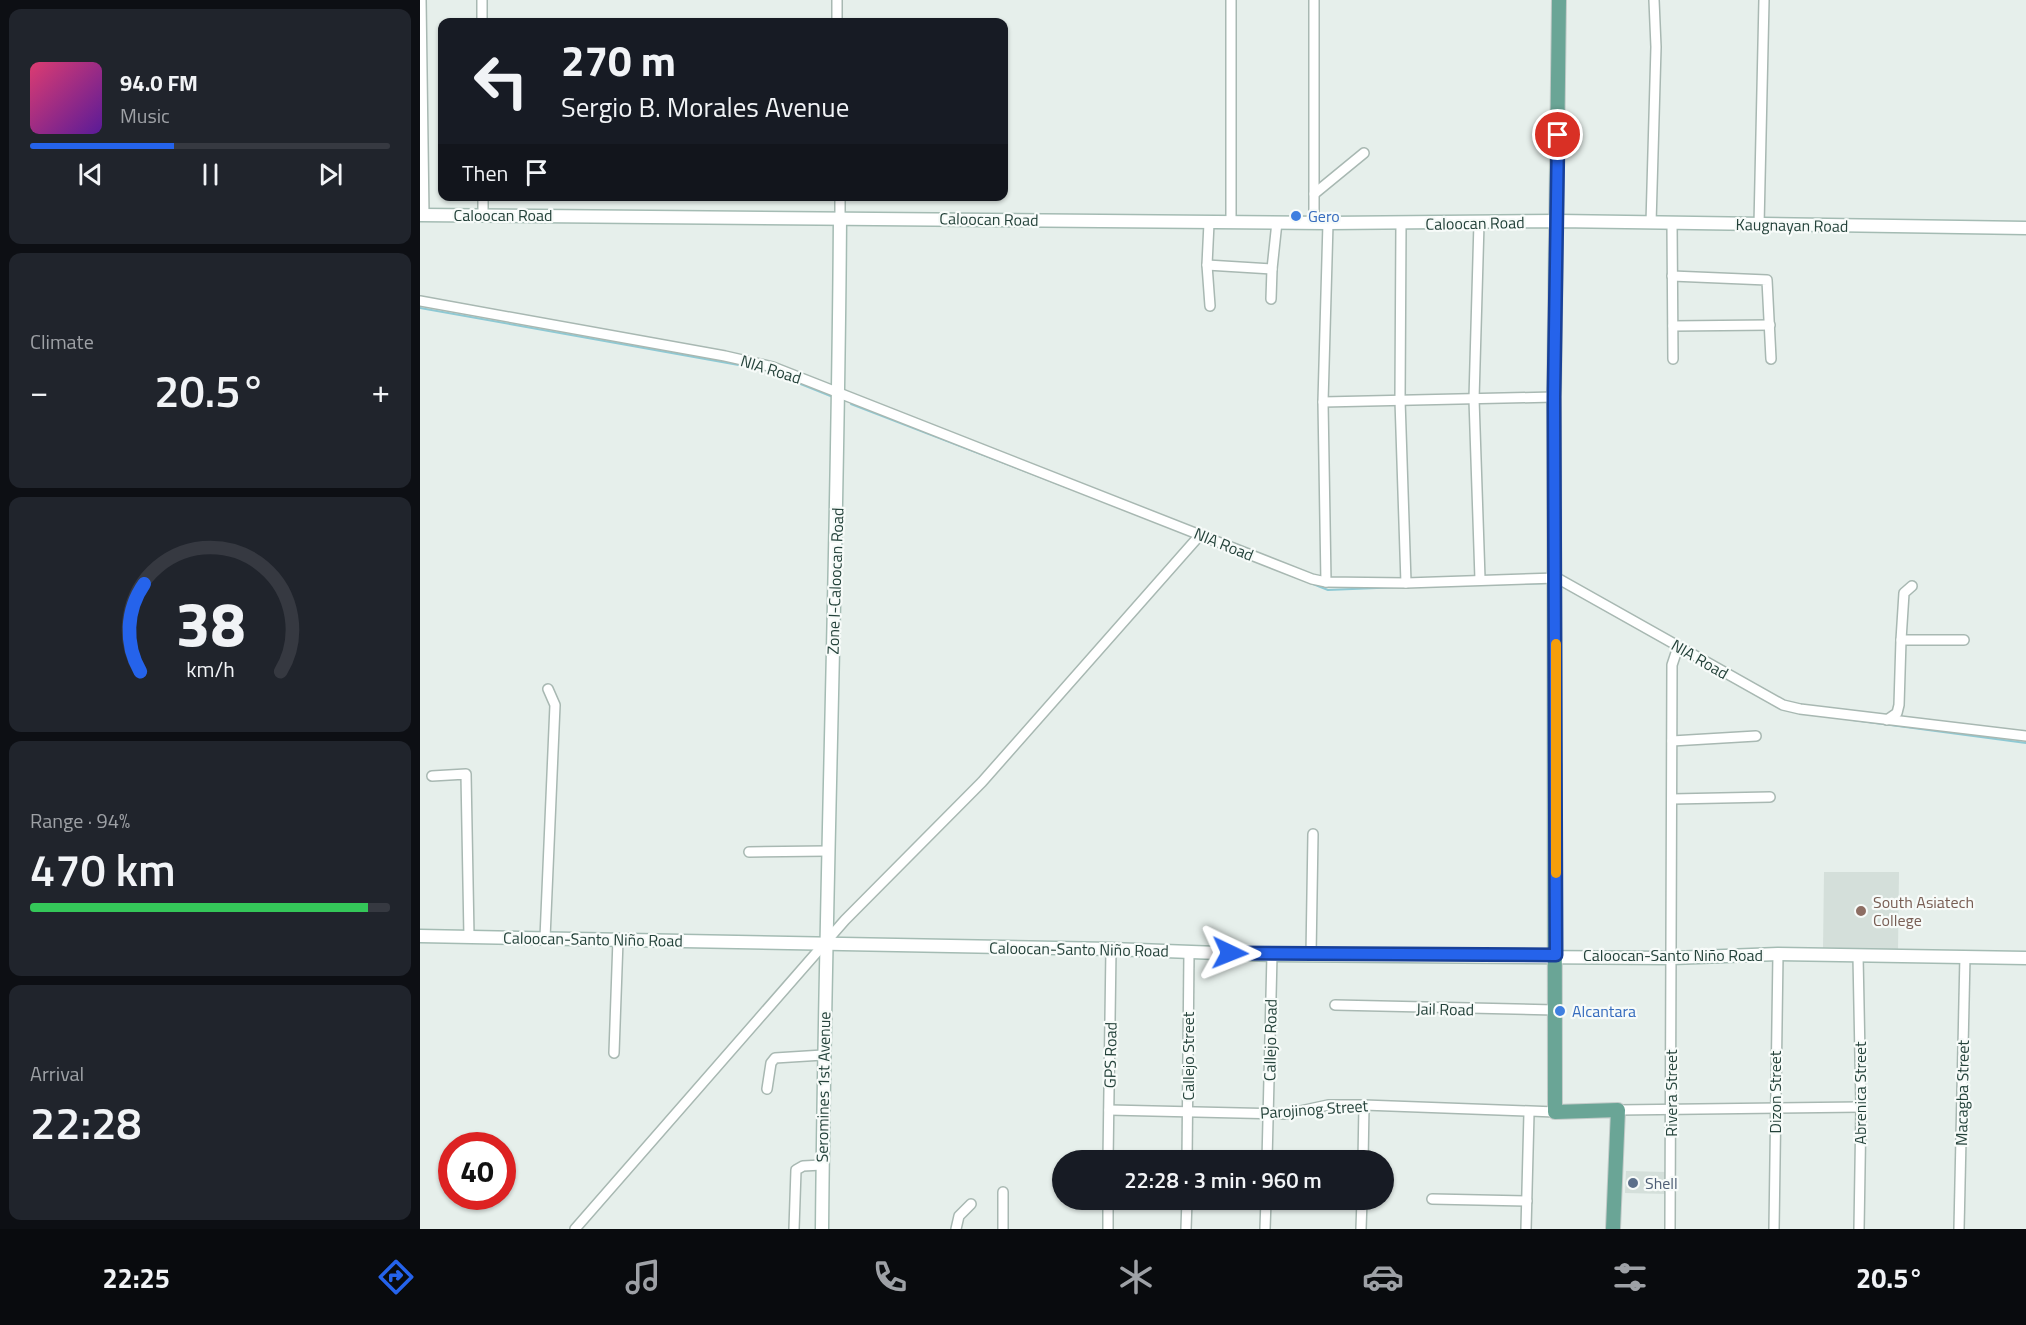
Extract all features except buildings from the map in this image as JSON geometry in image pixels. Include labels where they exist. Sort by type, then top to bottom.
[{"type":"main road","points":[[1559,0],[1554,397],[1557,578],[1555,1112],[1618,1110],[1612,1229]]},
{"type":"street","points":[[421,0],[422,215]]},
{"type":"street","points":[[482,0],[482,18]]},
{"type":"street","points":[[837,0],[837,18]]},
{"type":"street","points":[[1231,0],[1231,222]]},
{"type":"street","points":[[1314,0],[1314,221]]},
{"type":"street","points":[[1650,223],[1656,47],[1654,0]]},
{"type":"street","points":[[1759,225],[1764,0]]},
{"type":"street","points":[[1314,194],[1364,153]]},
{"type":"street","points":[[483,201],[483,215]]},
{"type":"street","points":[[840,201],[840,217]]},
{"type":"street","name":"Caloocan Road","points":[[422,215],[840,217],[1209,223],[1558,221]]},
{"type":"street","name":"Zone I-Caloocan Road","points":[[824,945],[840,392],[840,217]]},
{"type":"street","name":"Kaugnayan Road","points":[[1558,221],[2026,228]]},
{"type":"street","points":[[1271,299],[1277,222]]},
{"type":"street","points":[[1209,223],[1207,265],[1210,306]]},
{"type":"street","points":[[1326,582],[1323,402],[1328,223]]},
{"type":"street","points":[[1401,223],[1400,400],[1406,583]]},
{"type":"street","points":[[1479,223],[1474,399],[1480,579]]},
{"type":"street","points":[[1672,223],[1673,359]]},
{"type":"street","points":[[1207,265],[1272,269]]},
{"type":"street","points":[[1672,276],[1767,280],[1771,359]]},
{"type":"street","name":"NIA Road","points":[[420,301],[752,361],[840,392],[1298,574],[1326,582],[1406,583],[1557,578],[1676,651],[1783,705],[2026,736]]},
{"type":"street","points":[[1673,326],[1770,325]]},
{"type":"street","points":[[1323,402],[1554,397]]},
{"type":"street","points":[[575,1229],[845,920],[982,782],[1200,535]]},
{"type":"street","points":[[1887,720],[1897,712],[1899,705],[1904,593],[1912,586]]},
{"type":"street","points":[[1901,640],[1964,640]]},
{"type":"street","name":"Rivera Street","points":[[1670,1229],[1672,665],[1676,651]]},
{"type":"street","points":[[545,938],[555,705],[549,689]]},
{"type":"street","points":[[1672,741],[1756,736]]},
{"type":"street","points":[[432,776],[466,774],[469,937]]},
{"type":"street","points":[[1672,799],[1770,797]]},
{"type":"street","points":[[1311,955],[1313,834]]},
{"type":"street","points":[[749,852],[827,851]]},
{"type":"street","name":"Caloocan-Santo Niño Road","points":[[420,936],[1111,949],[1272,955],[1556,955],[1672,958],[1778,954],[2026,958]]},
{"type":"street","points":[[614,1053],[618,940]]},
{"type":"street","name":"Seromines 1st Avenue","points":[[822,1229],[824,945]]},
{"type":"street","name":"GPS Road","points":[[1108,1150],[1111,949]]},
{"type":"street","name":"Callejo Street","points":[[1187,1150],[1189,952]]},
{"type":"street","name":"Dizon Street","points":[[1774,1229],[1778,954]]},
{"type":"street","name":"Callejo Road","points":[[1267,1150],[1272,955]]},
{"type":"street","name":"Abrenica Street","points":[[1858,956],[1861,1107],[1859,1229]]},
{"type":"street","name":"Macagba Street","points":[[1959,1229],[1965,956]]},
{"type":"street","name":"Jail Road","points":[[1335,1005],[1555,1010]]},
{"type":"street","points":[[767,1089],[771,1063],[775,1058],[823,1055]]},
{"type":"street","name":"Parojinog Street","points":[[1109,1110],[1268,1113],[1299,1112],[1328,1105],[1364,1105],[1529,1113],[1555,1112]]},
{"type":"street","points":[[1363,1150],[1364,1105]]},
{"type":"street","points":[[1618,1110],[1861,1107]]},
{"type":"street","points":[[1526,1229],[1529,1113]]},
{"type":"street","points":[[794,1229],[796,1170],[803,1166],[822,1165]]},
{"type":"street","points":[[1003,1229],[1004,1192]]},
{"type":"street","points":[[1432,1199],[1527,1201]]},
{"type":"street","points":[[956,1229],[959,1216],[971,1204]]},
{"type":"street","points":[[1108,1210],[1108,1229]]},
{"type":"street","points":[[1186,1229],[1187,1210]]},
{"type":"street","points":[[1265,1229],[1266,1210]]},
{"type":"street","points":[[1361,1229],[1362,1210]]},
{"type":"shaded area","name":"South Asiatech College","points":[[1824,872],[1899,872],[1898,951],[1823,950]]},
{"type":"shaded area","points":[[1626,1171],[1668,1172],[1667,1194],[1625,1193]]},
{"type":"waterway","points":[[420,308],[761,369]]},
{"type":"waterway","points":[[766,370],[833,397]]},
{"type":"waterway","points":[[851,404],[1071,489]]},
{"type":"waterway","points":[[1268,566],[1328,590],[1401,587]]},
{"type":"waterway","points":[[1473,585],[1548,583]]},
{"type":"waterway","points":[[1853,720],[2026,743]]},
{"type":"slow traffic","points":[[1556,644],[1556,873]]},
{"type":"place","name":"Gero","points":[[1296,216]]},
{"type":"place","name":"South Asiatech College","points":[[1861,911]]},
{"type":"place","name":"Alcantara","points":[[1560,1011]]},
{"type":"place","name":"Shell","points":[[1633,1183]]},
{"type":"route","points":[[1230,953],[1556,955],[1557,578],[1554,397],[1558,135]]}]
